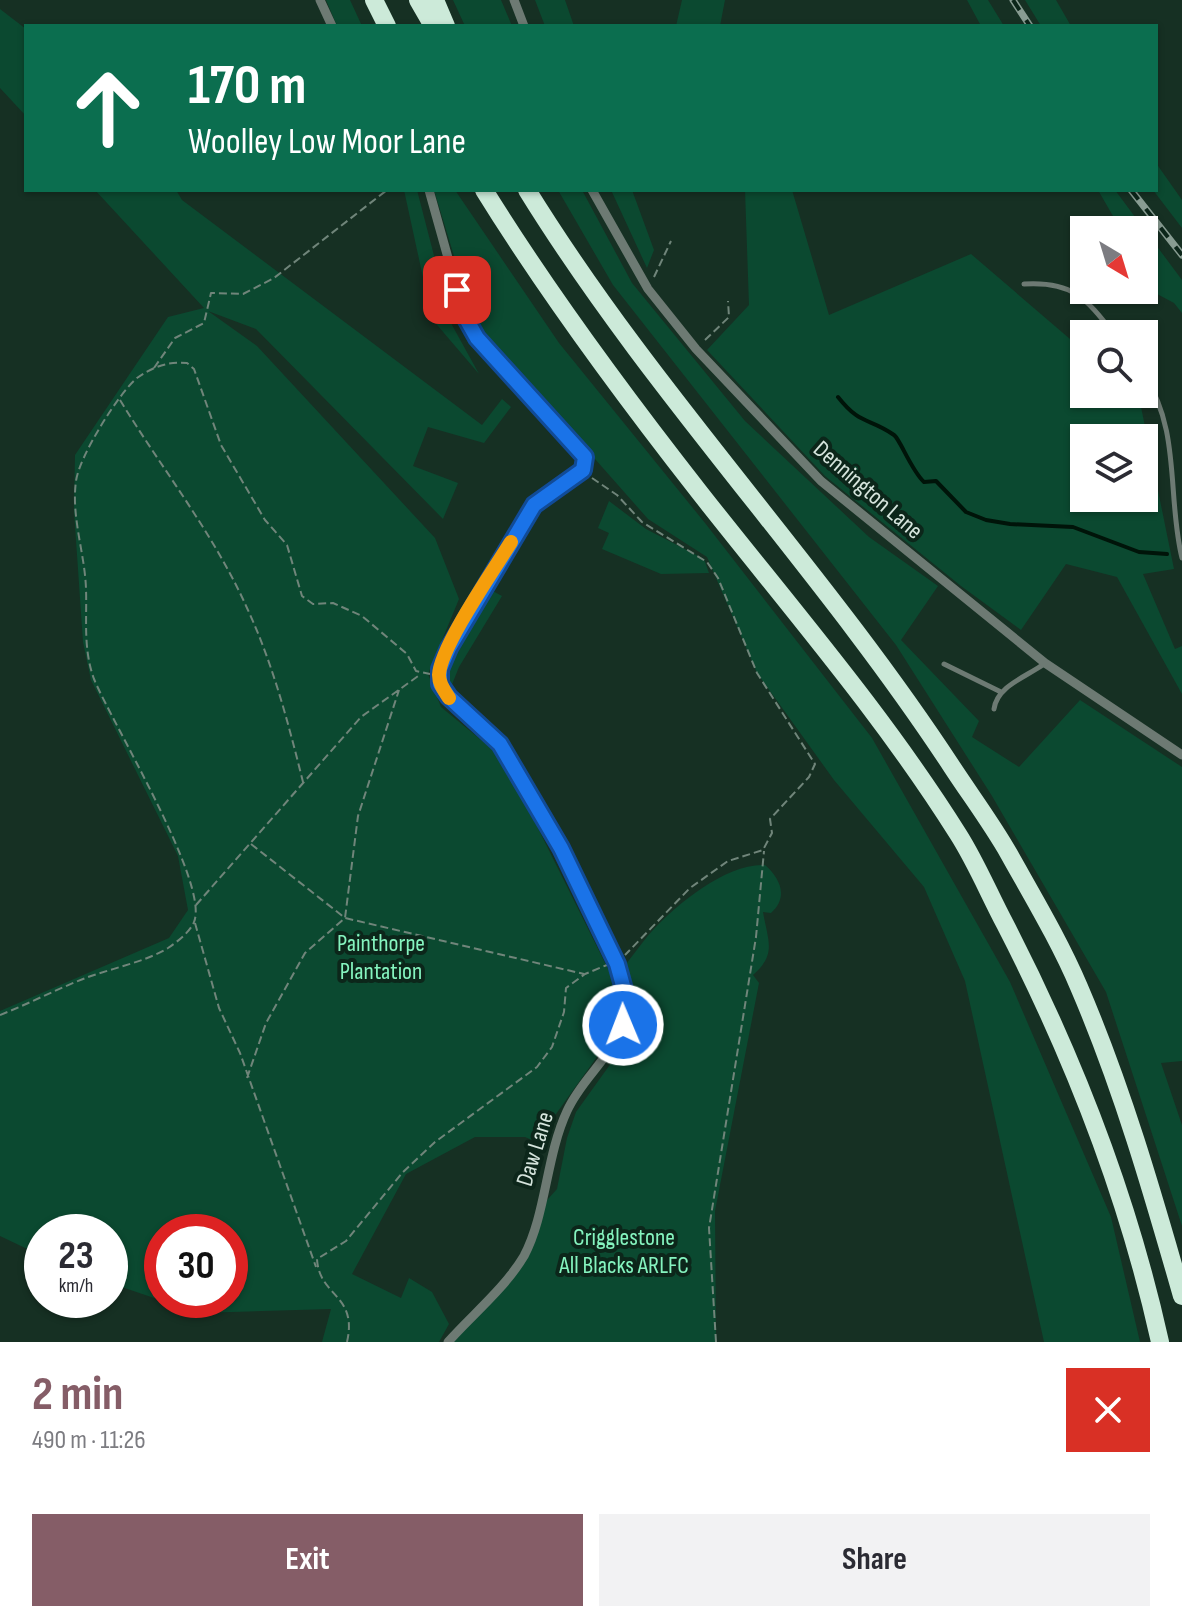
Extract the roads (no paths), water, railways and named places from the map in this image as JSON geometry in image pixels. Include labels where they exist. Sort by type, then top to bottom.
[{"type":"highway","points":[[374,0],[386,24]]},
{"type":"highway","points":[[418,0],[432,24]]},
{"type":"highway","points":[[435,0],[445,24]]},
{"type":"highway","points":[[485,192],[526,258],[700,492],[812,630],[912,766],[959,836],[1031,975],[1102,1141],[1142,1260],[1160,1342]]},
{"type":"highway","points":[[528,192],[624,330],[847,617],[913,708],[1007,852],[1078,985],[1143,1155],[1182,1296]]},
{"type":"street","points":[[320,0],[331,24]]},
{"type":"street","points":[[514,0],[523,24]]},
{"type":"street","name":"Daw Lane","points":[[430,192],[464,315],[477,338],[585,457],[586,464],[583,470],[534,505],[449,648],[439,674],[440,684],[449,697],[500,744],[561,848],[617,964],[625,993],[623,1025],[610,1053],[568,1109],[548,1165],[533,1233],[524,1254],[509,1277],[448,1342]]},
{"type":"street","name":"Dennington Lane","points":[[593,192],[648,289],[696,349],[821,481],[1045,663],[1182,755]]},
{"type":"lane","points":[[1024,284],[1050,282],[1071,290],[1103,320]]},
{"type":"lane","points":[[1158,398],[1166,425],[1182,558]]},
{"type":"lane","points":[[994,709],[995,699],[1001,692],[1045,663]]},
{"type":"lane","points":[[944,664],[1001,692]]},
{"type":"waterway","points":[[838,397],[859,417],[894,435],[924,482],[936,481],[966,512],[986,520],[1010,524],[1073,527],[1139,552],[1167,554]]},
{"type":"railway","points":[[1013,0],[1029,24]]},
{"type":"railway","points":[[1133,192],[1182,255]]},
{"type":"park label","name":"Painthorpe Plantation","points":[[381,957]]},
{"type":"park label","name":"Crigglestone All Blacks ARLFC","points":[[624,1251]]}]
